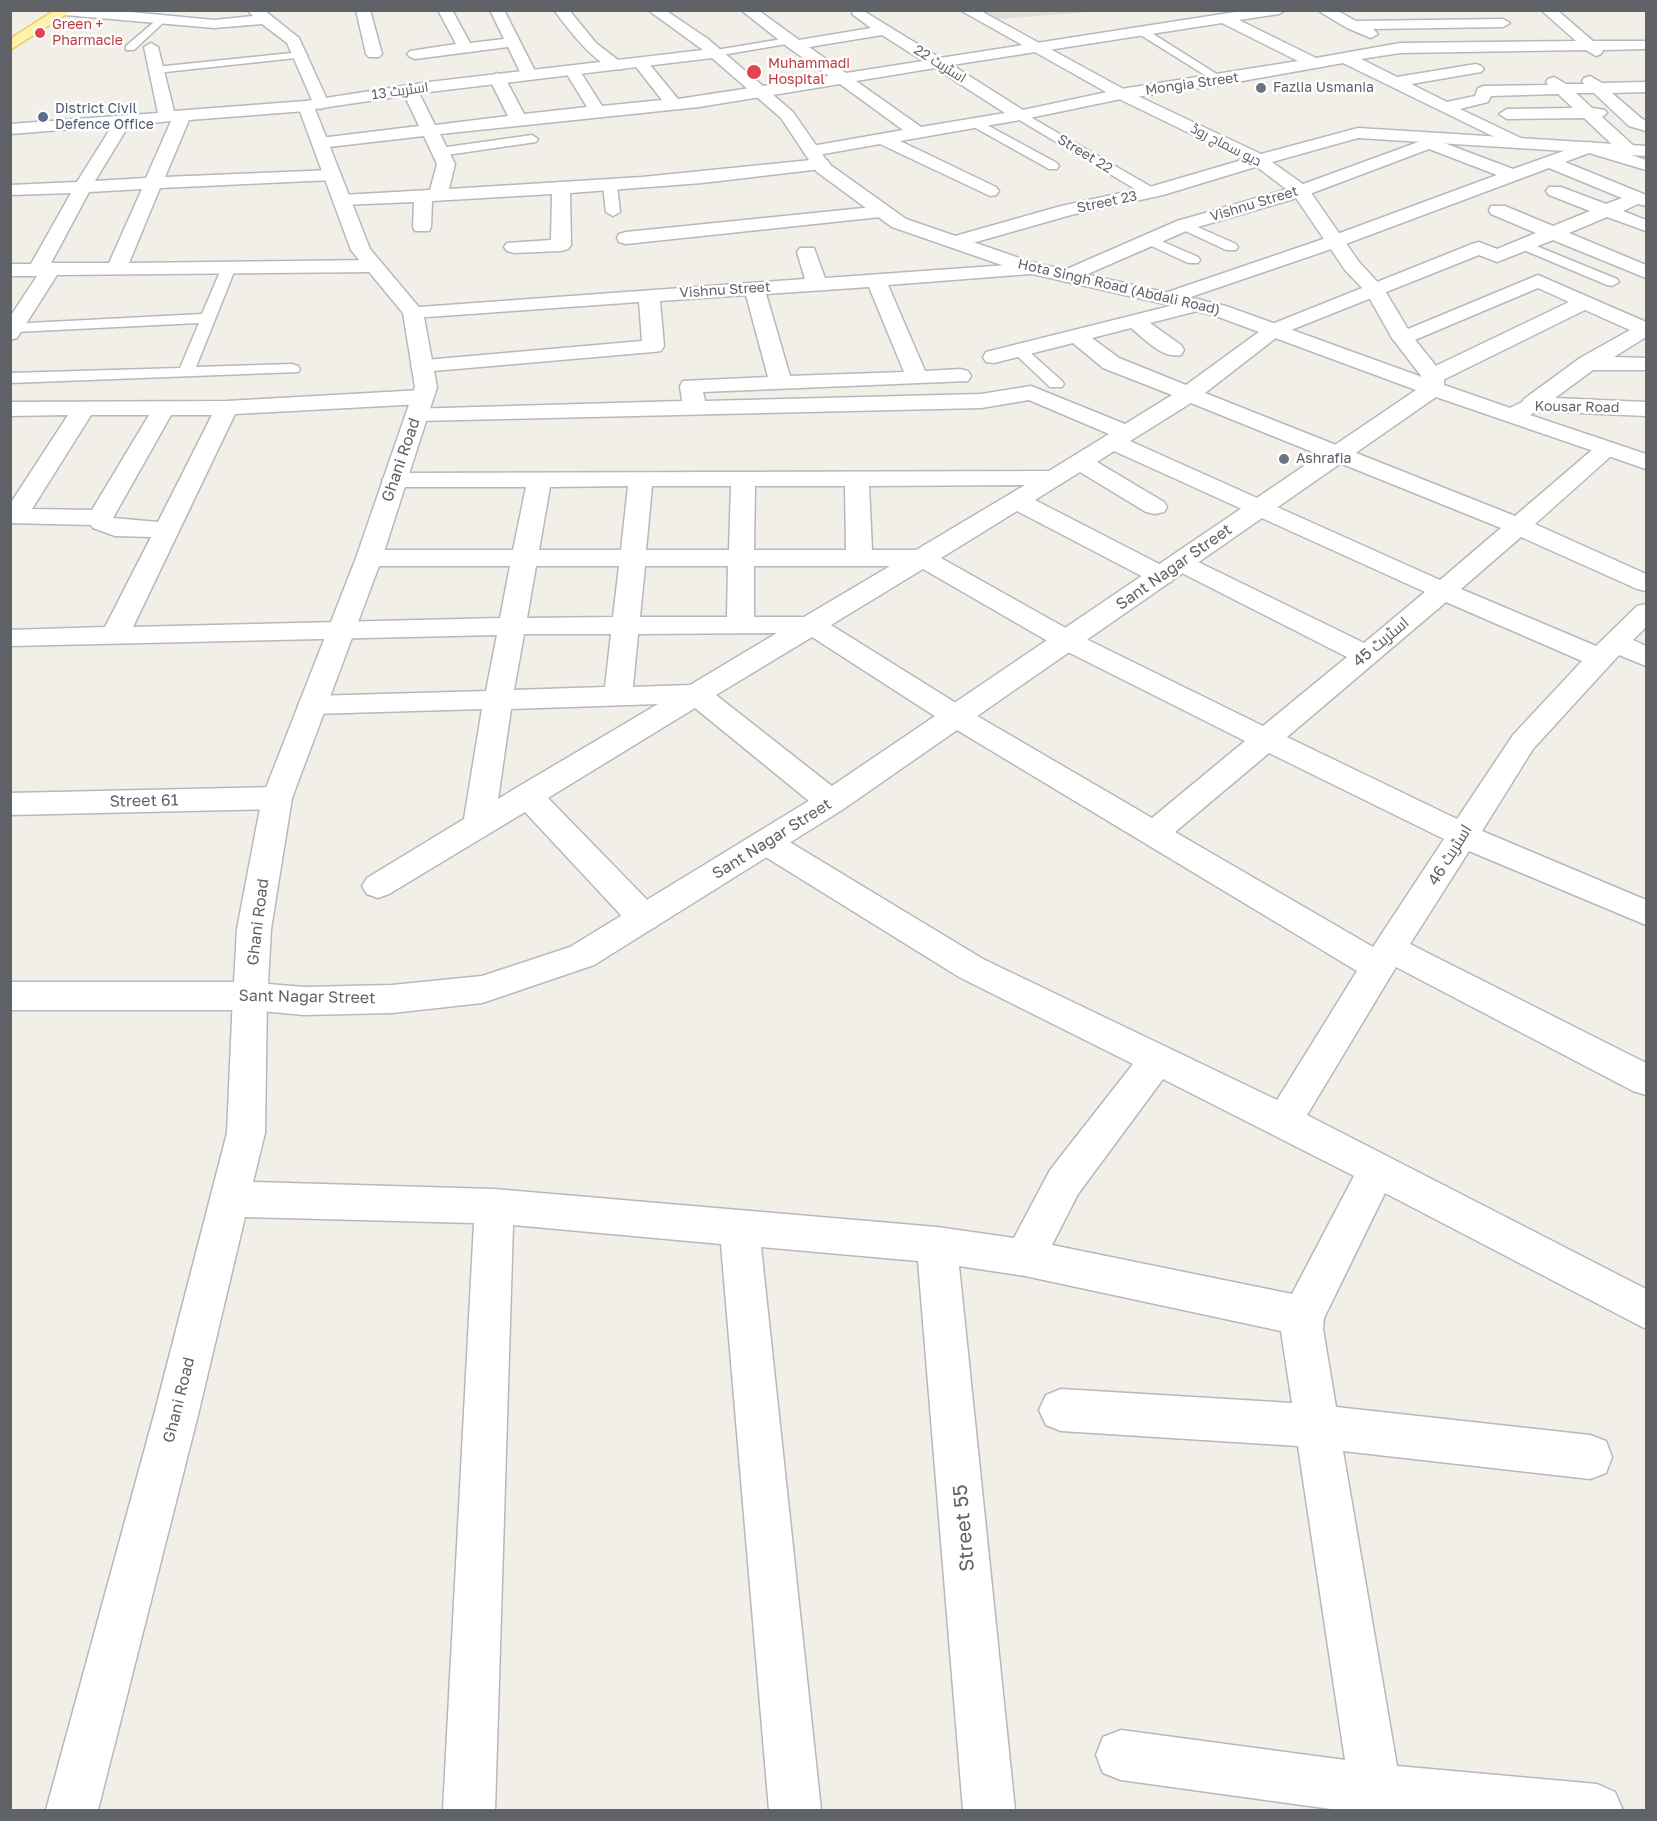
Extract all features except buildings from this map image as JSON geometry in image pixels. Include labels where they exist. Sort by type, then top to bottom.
[{"type":"main road","points":[[10,31],[44,10]]},
{"type":"main road","points":[[10,46],[65,11]]},
{"type":"street","points":[[363,10],[374,54]]},
{"type":"street","points":[[445,10],[465,48]]},
{"type":"street","points":[[497,10],[530,75]]},
{"type":"street","points":[[561,10],[591,46],[616,66]]},
{"type":"street","name":"Hota Singh Road (Abdali Road)","points":[[655,10],[716,54],[787,115],[816,158],[899,223],[1036,269],[1219,310],[1433,383],[1511,417],[1647,462]]},
{"type":"street","points":[[748,10],[918,132]]},
{"type":"street","name":"دیو سماج روڈ","points":[[966,10],[1121,94],[1259,160],[1300,191],[1352,266],[1374,289],[1433,383]]},
{"type":"street","points":[[320,143],[518,119],[673,105],[761,93],[1279,10]]},
{"type":"street","points":[[1324,10],[1400,48]]},
{"type":"street","points":[[1475,10],[1490,24]]},
{"type":"street","points":[[65,11],[213,24],[259,15],[294,41],[301,55],[320,143],[361,250],[413,312]]},
{"type":"street","name":"اسٹریٹ 22","points":[[858,12],[1020,115]]},
{"type":"street","points":[[1545,17],[1562,23],[1583,23]]},
{"type":"street","points":[[1225,19],[1315,64]]},
{"type":"street","points":[[1352,24],[1521,23]]},
{"type":"street","points":[[1562,23],[1607,60]]},
{"type":"street","points":[[791,43],[886,30]]},
{"type":"street","points":[[415,54],[512,42]]},
{"type":"street","points":[[1551,45],[1598,88],[1638,120]]},
{"type":"street","name":"Mongia Street","points":[[342,200],[610,186],[765,172],[883,139],[918,132],[1020,115],[1121,94],[1220,80],[1400,48],[1647,45]]},
{"type":"street","points":[[1514,46],[1628,150]]},
{"type":"street","points":[[117,268],[154,185],[175,116],[156,70],[151,48]]},
{"type":"street","name":"اسٹریٹ 13","points":[[10,129],[313,105],[497,78],[716,54]]},
{"type":"street","points":[[1346,58],[1517,143]]},
{"type":"street","points":[[641,63],[673,105]]},
{"type":"street","points":[[1395,82],[1476,69]]},
{"type":"street","points":[[573,71],[597,111]]},
{"type":"street","points":[[1624,73],[1644,89]]},
{"type":"street","points":[[497,78],[518,119]]},
{"type":"street","points":[[1445,107],[1482,99],[1484,91],[1644,89]]},
{"type":"street","points":[[410,90],[446,164],[431,195],[422,227]]},
{"type":"street","points":[[1507,114],[1588,113],[1638,120]]},
{"type":"street","points":[[13,331],[82,188],[123,121]]},
{"type":"street","name":"Street 23","points":[[955,243],[1068,210],[1197,180],[1259,160],[1359,133],[1436,141],[1589,147]]},
{"type":"street","points":[[883,139],[990,190]]},
{"type":"street","points":[[1436,141],[1514,175]]},
{"type":"street","name":"Vishnu Street","points":[[1067,276],[1184,225],[1300,191],[1436,141]]},
{"type":"street","points":[[1589,147],[1647,165]]},
{"type":"street","points":[[1169,298],[1336,241],[1589,147],[1647,151]]},
{"type":"street","points":[[1549,162],[1642,199]]},
{"type":"street","points":[[11,191],[332,175]]},
{"type":"street","points":[[1197,180],[1246,206]]},
{"type":"street","points":[[514,247],[561,245],[561,188]]},
{"type":"street","points":[[1555,191],[1647,226]]},
{"type":"street","points":[[378,886],[1055,478],[1189,394],[1274,330],[1479,248],[1497,256],[1607,210],[1642,199]]},
{"type":"street","points":[[1498,210],[1647,272]]},
{"type":"street","points":[[626,238],[883,212]]},
{"type":"street","points":[[783,222],[800,246],[817,284]]},
{"type":"street","points":[[10,270],[374,266]]},
{"type":"street","name":"Vishnu Street","points":[[413,312],[1036,269]]},
{"type":"street","points":[[876,280],[917,377]]},
{"type":"street","points":[[1403,338],[1538,280],[1646,330],[1588,363],[1532,404]]},
{"type":"street","points":[[754,288],[781,382]]},
{"type":"street","points":[[422,366],[653,346],[649,296]]},
{"type":"street","name":"Sant Nagar Street","points":[[10,996],[250,996],[304,1001],[392,999],[482,989],[582,956],[831,802],[1340,453],[1433,383],[1585,302]]},
{"type":"street","points":[[994,357],[1199,305]]},
{"type":"street","points":[[1622,317],[1642,308]]},
{"type":"street","name":"Ghani Road","points":[[72,1810],[246,1133],[254,929],[277,798],[369,558],[426,387],[413,312]]},
{"type":"street","points":[[1134,321],[1173,350]]},
{"type":"street","points":[[1075,335],[1111,363],[1518,526],[1647,584]]},
{"type":"street","points":[[1588,363],[1647,364]]},
{"type":"street","points":[[694,409],[691,386],[960,375]]},
{"type":"street","points":[[10,409],[420,406],[694,409],[981,401],[1031,393],[1259,509],[1443,591],[1608,650],[1647,657]]},
{"type":"street","name":"Kousar Road","points":[[1511,417],[1532,404],[1647,409]]},
{"type":"street","points":[[13,516],[84,408]]},
{"type":"street","points":[[100,518],[164,408]]},
{"type":"street","points":[[115,635],[227,408]]},
{"type":"street","name":"اسٹریٹ 45","points":[[1153,834],[1443,591],[1607,449]]},
{"type":"street","points":[[1080,462],[1155,507]]},
{"type":"street","points":[[394,480],[1055,478]]},
{"type":"street","points":[[740,626],[743,479]]},
{"type":"street","points":[[857,479],[859,558]]},
{"type":"street","points":[[479,825],[498,700],[539,480]]},
{"type":"street","points":[[618,696],[641,480]]},
{"type":"street","points":[[1017,501],[1366,655]]},
{"type":"street","points":[[13,516],[100,518]]},
{"type":"street","points":[[100,518],[102,523],[115,528],[167,530]]},
{"type":"street","points":[[369,558],[632,556],[923,558],[1068,640],[1265,739],[1462,835],[1647,913]]},
{"type":"street","name":"اسٹریٹ 46","points":[[1284,1120],[1384,958],[1523,742],[1608,650],[1647,612]]},
{"type":"street","points":[[10,638],[512,626],[812,626],[957,717],[1153,834],[1384,958],[1647,1080]]},
{"type":"street","points":[[312,705],[696,694],[831,802]]},
{"type":"street","points":[[527,795],[644,918]]},
{"type":"street","name":"Street 61","points":[[10,804],[277,798]]},
{"type":"street","points":[[767,843],[971,968],[1284,1120],[1647,1310]]},
{"type":"street","points":[[1025,1258],[1064,1182],[1157,1059]]},
{"type":"street","points":[[1377,1800],[1302,1329],[1303,1316],[1378,1168]]},
{"type":"street","points":[[230,1199],[494,1206],[937,1245],[1025,1258],[1303,1316]]},
{"type":"street","points":[[468,1810],[494,1206]]},
{"type":"street","points":[[740,1227],[795,1810]]},
{"type":"street","name":"Street 55","points":[[937,1245],[989,1810]]},
{"type":"street","points":[[1061,1410],[1317,1426],[1590,1457]]},
{"type":"street","points":[[1121,1755],[1377,1800],[1597,1810]]},
{"type":"lane","points":[[130,48],[160,20]]},
{"type":"lane","points":[[1143,32],[1220,80]]},
{"type":"lane","name":"اسٹریٹ 13","points":[[716,54],[791,43]]},
{"type":"lane","points":[[156,70],[301,55]]},
{"type":"lane","name":"Street 22","points":[[1020,115],[1150,192]]},
{"type":"lane","points":[[976,123],[1053,166]]},
{"type":"lane","points":[[440,152],[532,139]]},
{"type":"lane","points":[[610,186],[613,212]]},
{"type":"lane","points":[[1184,225],[1231,247]]},
{"type":"lane","points":[[1150,240],[1193,260]]},
{"type":"lane","points":[[1524,245],[1612,282]]},
{"type":"lane","points":[[186,372],[229,267]]},
{"type":"lane","points":[[13,331],[208,318]]},
{"type":"lane","points":[[1019,350],[1056,384]]},
{"type":"lane","points":[[10,378],[292,369]]},
{"type":"shaded area","points":[[967,11],[1105,11],[985,20]]},
{"type":"place","name":"Green + Pharmacie","points":[[40,33]]},
{"type":"place","name":"Muhammadi Hospital","points":[[754,72]]},
{"type":"place","name":"Fazlia Usmania","points":[[1261,88]]},
{"type":"place","name":"District Civil Defence Office","points":[[43,117]]},
{"type":"place","name":"Ashrafia","points":[[1284,459]]}]
